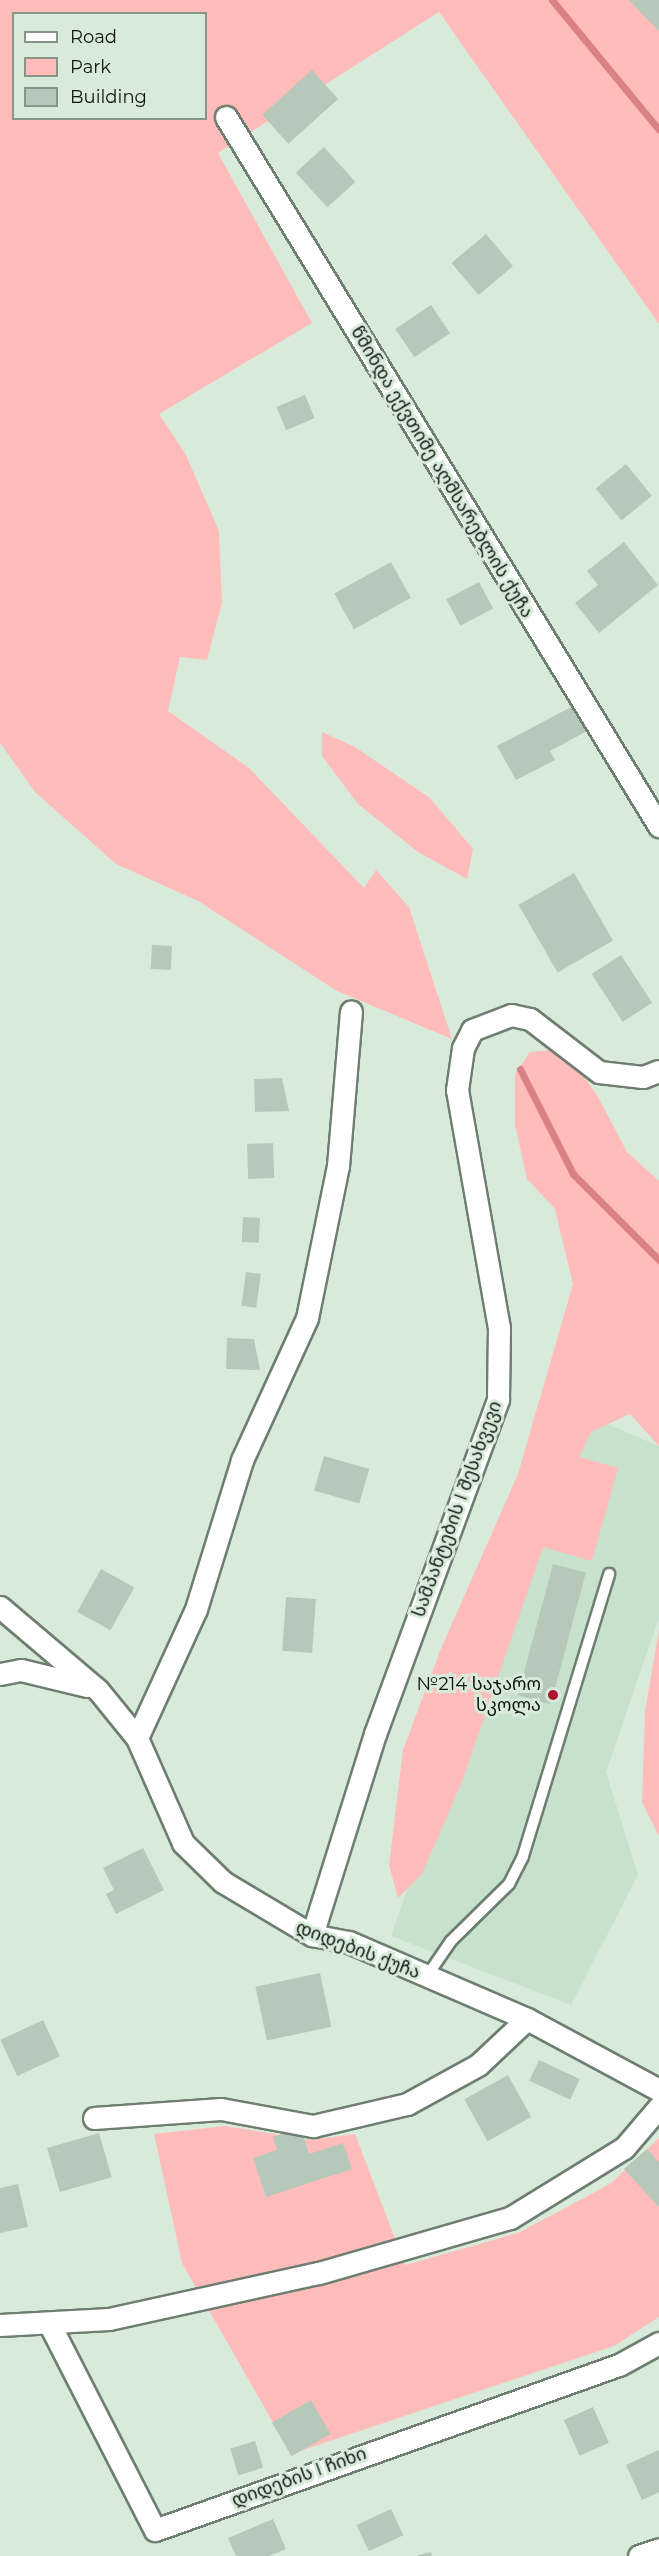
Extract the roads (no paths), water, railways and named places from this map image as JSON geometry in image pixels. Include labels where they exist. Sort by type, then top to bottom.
[{"type":"street","name":"წმინდა ექვთიმე აღმსარებლის ქუჩა","points":[[226,117],[659,826]]},
{"type":"street","points":[[137,1738],[196,1609],[242,1460],[307,1318],[338,1166],[351,1012]]},
{"type":"street","name":"სამპანტების I შესახვევი","points":[[312,1935],[375,1734],[498,1399],[499,1328],[457,1090],[463,1048],[472,1030],[511,1015],[530,1019],[599,1072],[643,1077],[659,1071]]},
{"type":"street","name":"დიდების ქუჩა","points":[[0,1607],[98,1690],[137,1738],[183,1843],[223,1882],[312,1935],[349,1942],[527,2019],[659,2090]]},
{"type":"street","points":[[0,1674],[21,1670],[65,1677],[98,1690]]},
{"type":"street","points":[[94,2118],[221,2109],[324,2124],[407,2104],[478,2065],[527,2019]]},
{"type":"street","points":[[0,2325],[50,2325],[109,2319],[319,2273],[510,2218],[624,2148],[659,2107]]},
{"type":"street","name":"დიდების I ჩიხი","points":[[50,2325],[156,2530],[619,2365],[659,2343]]},
{"type":"street","points":[[639,2556],[659,2549]]},
{"type":"lane","points":[[427,1976],[451,1941],[509,1884],[523,1856],[609,1574]]},
{"type":"waterway","points":[[552,0],[659,130]]},
{"type":"waterway","points":[[520,1069],[573,1174],[659,1260]]},
{"type":"place","name":"№214 საჯარო სკოლა","points":[[553,1695]]}]
